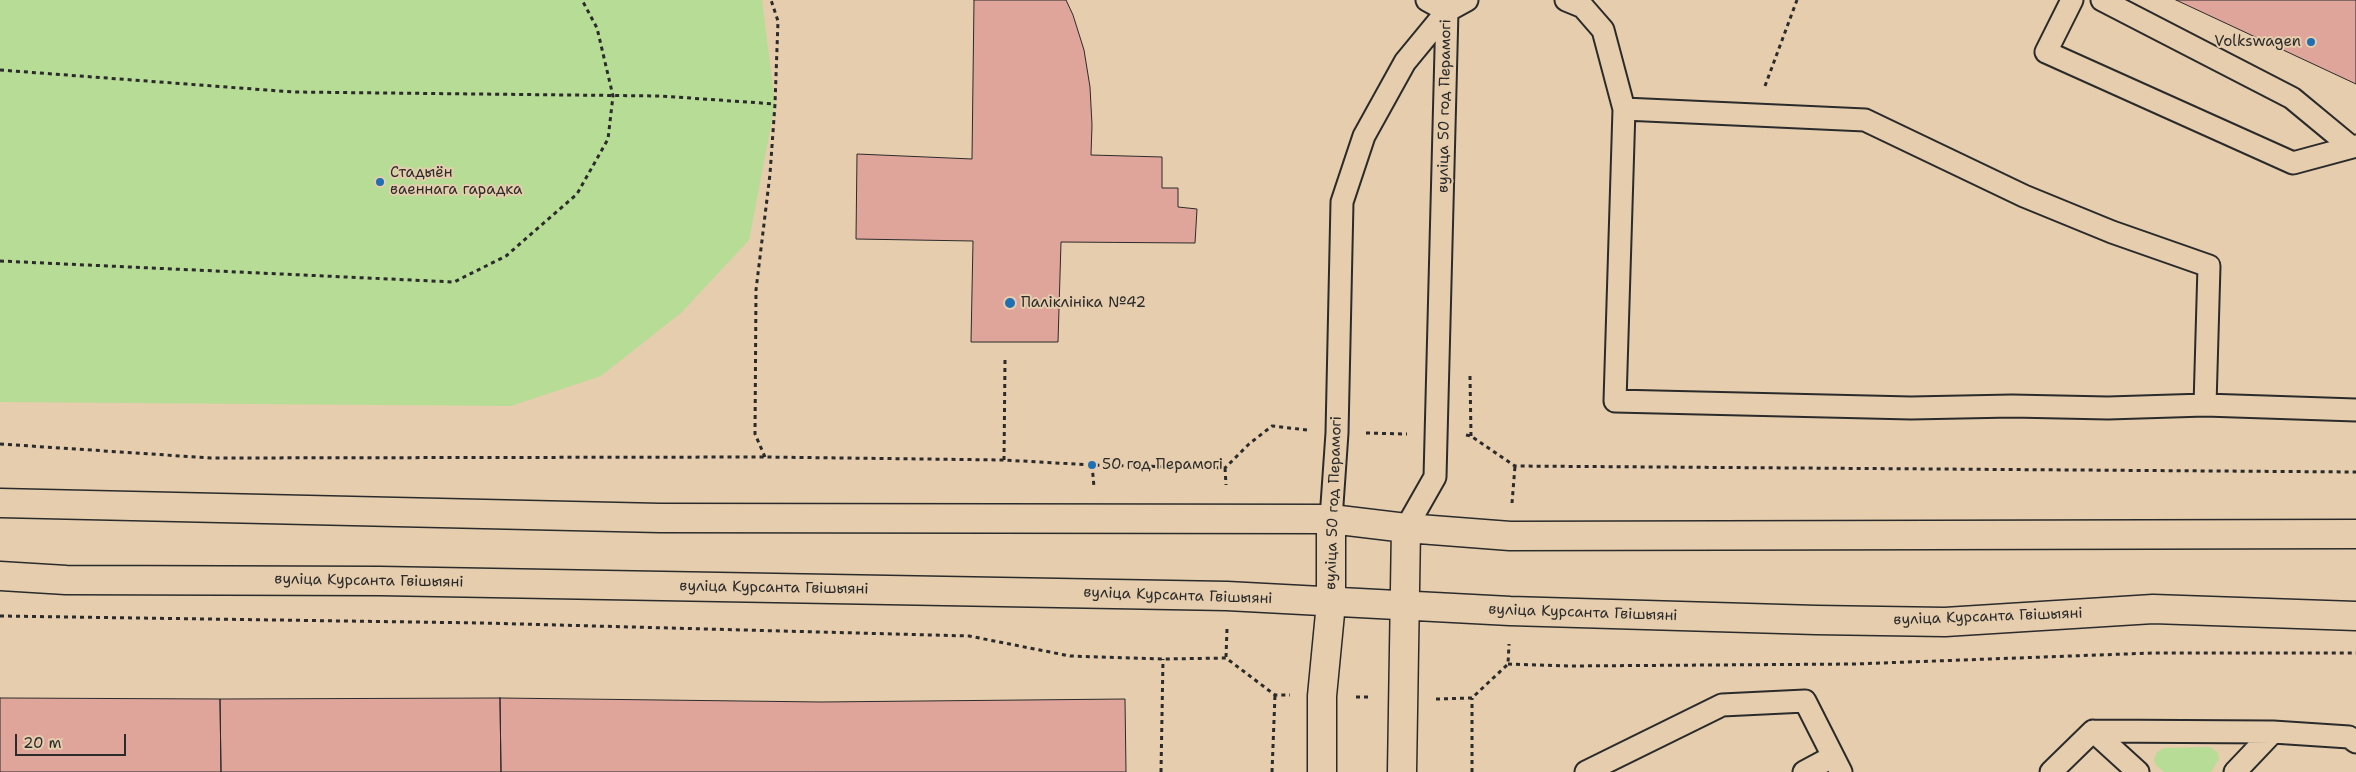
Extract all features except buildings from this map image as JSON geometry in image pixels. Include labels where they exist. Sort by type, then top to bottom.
[{"type":"street","points":[[0,504],[660,518],[1330,519],[1406,528],[1510,536],[2356,534]]},
{"type":"street","name":"вуліца 50 год Перамогі","points":[[1322,772],[1322,696],[1331,603],[1330,519]]},
{"type":"street","name":"вуліца 50 год Перамогі","points":[[1402,772],[1406,528]]},
{"type":"street","name":"вуліца Курсанта Гвішыяні","points":[[0,576],[66,580],[390,581],[1217,596],[1331,603],[1405,604],[1510,611],[1816,620],[1945,622],[2153,609],[2356,616]]},
{"type":"lane","points":[[1427,0],[1447,11],[1467,0]]},
{"type":"lane","points":[[1566,0],[1583,7],[1603,30],[1624,109],[1615,401],[1911,408],[2012,406],[2108,408],[2205,405],[2356,410]]},
{"type":"lane","points":[[2072,0],[2046,52],[2293,162],[2353,146]]},
{"type":"lane","points":[[2102,0],[2292,98],[2353,146]]},
{"type":"lane","name":"вуліца 50 год Перамогі","points":[[1330,519],[1336,433],[1342,202],[1368,128],[1405,62],[1447,11]]},
{"type":"lane","name":"вуліца 50 год Перамогі","points":[[1406,528],[1435,477],[1447,11]]},
{"type":"lane","points":[[1624,109],[1865,120],[2024,196],[2112,232],[2209,266],[2205,405]]},
{"type":"lane","points":[[1586,772],[1722,705],[1805,701],[1837,765],[1804,772]]},
{"type":"lane","points":[[2093,731],[2138,772]]},
{"type":"lane","points":[[2050,772],[2093,731],[2273,732],[2350,737],[2356,742]]},
{"type":"lane","points":[[2235,772],[2273,732]]},
{"type":"path","points":[[0,261],[454,282],[506,256],[577,194],[608,139],[613,96],[597,28],[582,0]]},
{"type":"path","points":[[764,457],[755,434],[756,290],[770,174],[775,104],[778,21],[771,0]]},
{"type":"path","points":[[1754,114],[1797,0]]},
{"type":"path","points":[[0,70],[293,92],[661,96],[775,104]]},
{"type":"path","points":[[1004,460],[1005,360]]},
{"type":"path","points":[[0,444],[211,458],[764,457],[1004,460],[1092,465],[1225,468],[1249,444],[1272,426],[1336,433],[1470,436],[1515,466],[2356,472]]},
{"type":"path","points":[[0,616],[482,623],[969,636],[1070,656],[1162,659],[1162,772]]},
{"type":"path","points":[[1508,664],[1569,666],[1854,664],[2152,653],[2356,653]]},
{"type":"path","points":[[1272,772],[1275,695]]},
{"type":"path","points":[[1472,698],[1472,772]]},
{"type":"green space","name":"Стадыён ваеннага гарадка","points":[[0,0],[762,0],[775,104],[749,240],[682,312],[601,376],[511,406],[0,402]]},
{"type":"green space","points":[[2210,747],[2218,753],[2219,759],[2211,772],[2164,772],[2156,765],[2154,760],[2157,752],[2164,748]]},
{"type":"place","name":"Volkswagen","points":[[2311,42]]},
{"type":"place","name":"Стадыён ваеннага гарадка","points":[[380,182]]},
{"type":"place","name":"Паліклініка №42","points":[[1010,303]]},
{"type":"place","name":"50 год Перамогі","points":[[1092,465]]}]
